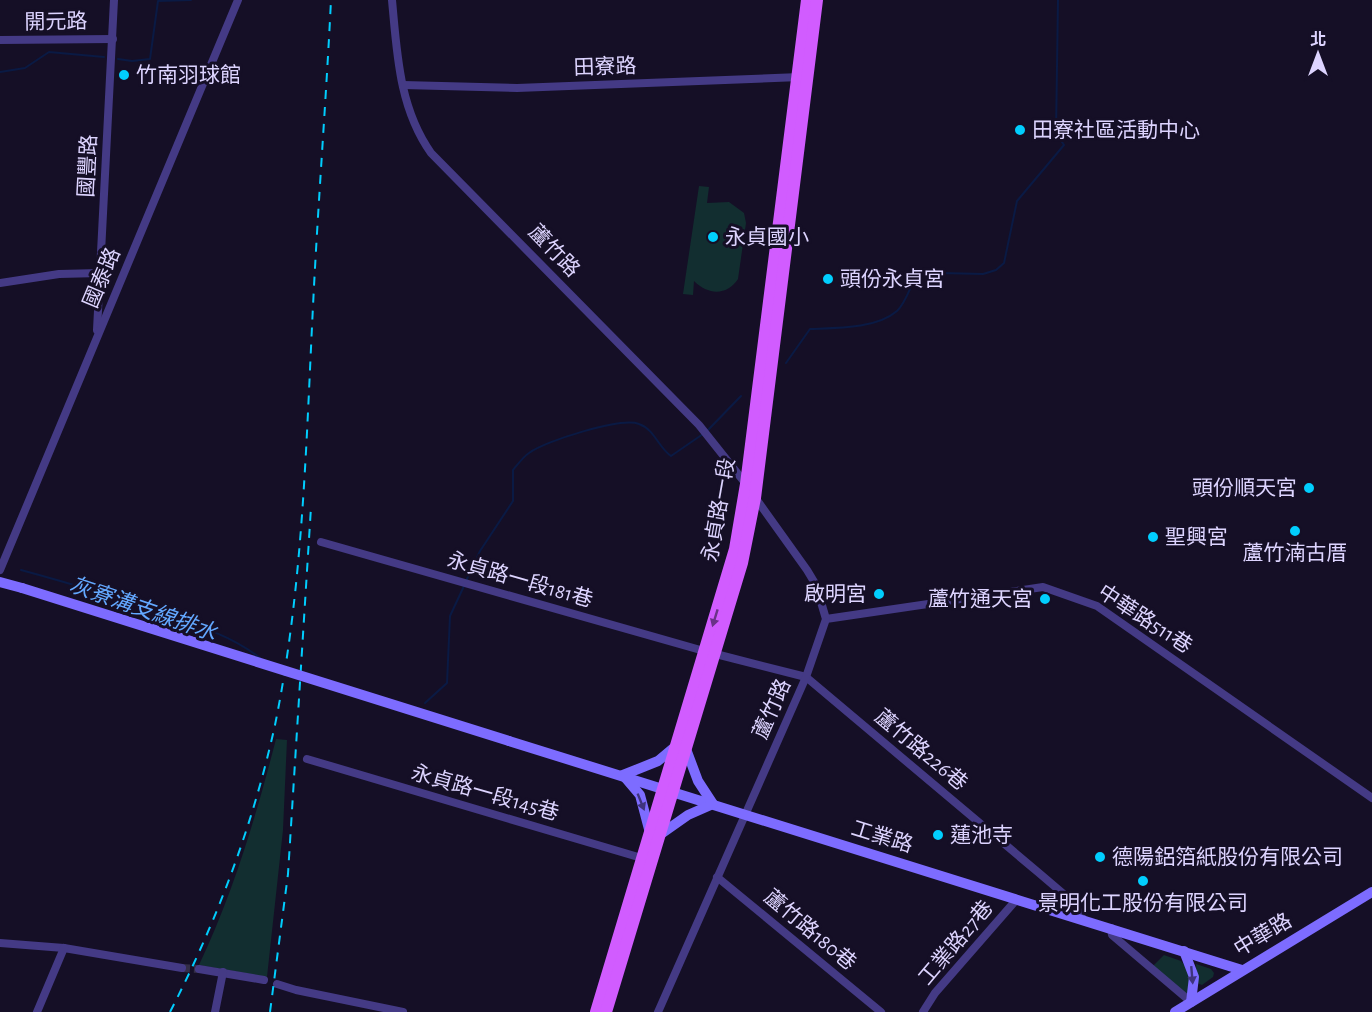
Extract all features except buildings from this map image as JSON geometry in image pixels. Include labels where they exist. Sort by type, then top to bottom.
[{"type":"main road","name":"永貞路一段","points":[[710,652],[731,565],[746,484],[802,77],[807,0]]},
{"type":"main road","name":"永貞路一段","points":[[802,77],[817,0]]},
{"type":"main road","name":"永貞路一段","points":[[606,1012],[668,789],[710,652],[742,563],[755,498],[789,179]]},
{"type":"main road","name":"永貞路一段","points":[[596,1012],[648,860]]},
{"type":"street","name":"國豐路","points":[[97,335],[114,0]]},
{"type":"street","name":"國泰路","points":[[0,570],[238,0]]},
{"type":"street","name":"蘆竹路","points":[[392,0],[403,85],[412,122],[431,153],[702,428],[746,484]]},
{"type":"street","name":"開元路","points":[[0,40],[113,39]]},
{"type":"street","name":"田寮路","points":[[403,85],[517,88],[802,77]]},
{"type":"street","points":[[0,283],[59,274],[100,273]]},
{"type":"street","points":[[746,484],[811,578],[826,619]]},
{"type":"street","name":"永貞路一段181巷","points":[[321,542],[710,652]]},
{"type":"street","name":"工業路","points":[[0,582],[1242,970]]},
{"type":"street","name":"中華路511巷","points":[[826,619],[1043,587],[1064,593],[1097,606],[1372,798]]},
{"type":"street","name":"蘆竹路","points":[[657,1012],[806,677],[826,619]]},
{"type":"street","name":"蘆竹路226巷","points":[[710,652],[806,677],[1073,902],[1083,919]]},
{"type":"street","points":[[681,747],[698,782],[713,804],[655,833],[640,795],[623,775],[658,761],[681,747]]},
{"type":"street","name":"永貞路一段145巷","points":[[307,759],[648,860]]},
{"type":"street","name":"蘆竹路180巷","points":[[717,877],[881,1012]]},
{"type":"street","name":"中華路","points":[[1175,1012],[1372,892]]},
{"type":"street","name":"工業路27巷","points":[[923,1012],[935,993],[1017,899]]},
{"type":"street","points":[[1111,928],[1112,935],[1191,1002]]},
{"type":"street","points":[[0,943],[64,948],[182,968]]},
{"type":"street","points":[[37,1012],[64,948]]},
{"type":"street","points":[[1184,951],[1194,977],[1191,1002]]},
{"type":"street","points":[[199,969],[264,980]]},
{"type":"street","points":[[215,1012],[223,972]]},
{"type":"street","points":[[278,984],[296,990],[403,1012]]},
{"type":"green space","points":[[699,186],[709,187],[707,203],[729,202],[744,213],[746,223],[738,279],[734,285],[717,292],[705,289],[694,281],[693,295],[683,294]]},
{"type":"green space","points":[[276,739],[287,740],[283,830],[267,977],[199,965],[223,910],[243,854]]},
{"type":"green space","points":[[1164,955],[1181,961],[1190,972],[1188,995],[1153,966]]},
{"type":"green space","points":[[1196,964],[1211,969],[1214,973],[1213,977],[1202,985],[1197,983]]},
{"type":"waterway","points":[[118,59],[132,61],[150,59],[158,1],[191,0]]},
{"type":"waterway","points":[[786,363],[810,329],[855,326],[888,317],[902,304],[915,278],[942,273],[983,274],[996,270],[1004,263],[1017,201],[1064,145],[1056,133],[1058,0]]},
{"type":"waterway","points":[[0,72],[25,68],[49,52],[104,57]]},
{"type":"waterway","name":"灰寮溝支線排水","points":[[707,431],[741,396]]},
{"type":"waterway","name":"灰寮溝支線排水","points":[[466,581],[480,551],[513,501],[513,470],[529,453],[550,442],[616,424],[630,423],[644,426],[671,456],[703,434]]},
{"type":"waterway","name":"灰寮溝支線排水","points":[[21,570],[110,596],[201,627],[238,643],[260,658]]},
{"type":"waterway","name":"灰寮溝支線排水","points":[[425,703],[447,683],[450,616],[464,586]]},
{"type":"tunnel","points":[[182,968],[199,969]]},
{"type":"railway","points":[[170,1012],[218,908],[245,836],[275,725],[284,673],[292,621],[302,517],[331,0]]},
{"type":"railway","points":[[270,1012],[288,874],[311,507]]},
{"type":"place","name":"竹南羽球館","points":[[124,75]]},
{"type":"place","name":"田寮社區活動中心","points":[[1020,130]]},
{"type":"place","name":"永貞國小","points":[[713,237]]},
{"type":"place","name":"頭份永貞宮","points":[[828,279]]},
{"type":"place","name":"頭份順天宮","points":[[1309,488]]},
{"type":"place","name":"蘆竹湳古厝","points":[[1295,531]]},
{"type":"place","name":"聖興宮","points":[[1153,537]]},
{"type":"place","name":"啟明宮","points":[[879,594]]},
{"type":"place","name":"蘆竹通天宮","points":[[1045,599]]},
{"type":"place","name":"蓮池寺","points":[[938,835]]},
{"type":"place","name":"德陽鋁箔紙股份有限公司","points":[[1100,857]]},
{"type":"place","name":"景明化工股份有限公司","points":[[1143,881]]}]
